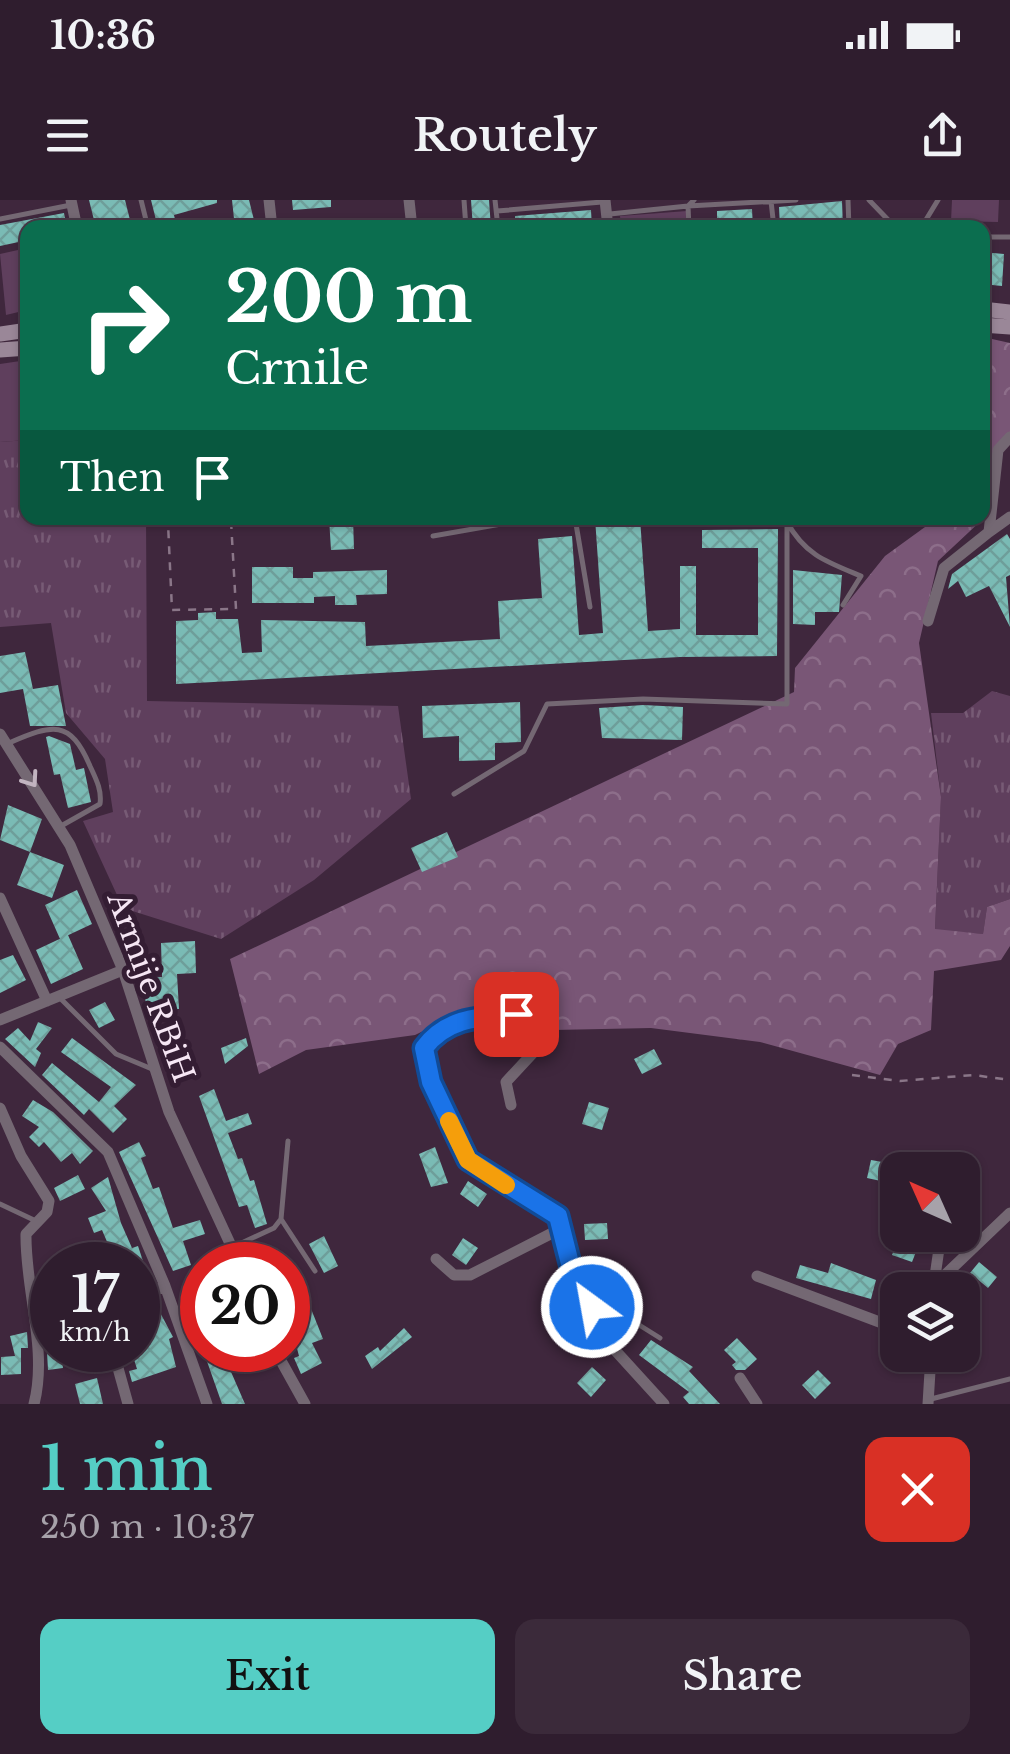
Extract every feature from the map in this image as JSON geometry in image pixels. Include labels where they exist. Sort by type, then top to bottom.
[{"type":"street","points":[[990,523],[998,450],[1010,437]]},
{"type":"street","points":[[928,621],[944,568],[1010,517]]},
{"type":"street","points":[[989,532],[990,525]]},
{"type":"street","name":"Armije RBiH","points":[[2,742],[60,826],[123,970],[169,1112],[231,1242]]},
{"type":"street","points":[[0,898],[52,998]]},
{"type":"street","points":[[0,1020],[123,970]]},
{"type":"street","points":[[511,1105],[506,1082],[545,1040],[540,1023],[516,1014],[462,1019],[432,1037],[424,1048],[431,1082],[468,1160],[547,1206],[564,1227],[583,1315],[664,1404]]},
{"type":"street","points":[[0,1047],[108,1152],[165,1286],[207,1404]]},
{"type":"street","points":[[0,1108],[20,1156],[48,1201],[46,1212],[26,1234],[25,1276],[36,1351],[34,1404]]},
{"type":"street","points":[[946,1272],[1010,1214]]},
{"type":"street","points":[[436,1258],[454,1275],[465,1276],[564,1227]]},
{"type":"street","points":[[757,1276],[880,1322]]},
{"type":"street","points":[[160,1288],[165,1286]]},
{"type":"street","points":[[120,1372],[128,1404]]},
{"type":"street","points":[[287,1372],[304,1404]]},
{"type":"street","points":[[928,1402],[929,1372]]},
{"type":"street","points":[[740,1378],[756,1404]]},
{"type":"lane","points":[[495,200],[497,220]]},
{"type":"lane","points":[[496,211],[606,211],[691,203],[796,200]]},
{"type":"lane","points":[[869,200],[888,220]]},
{"type":"lane","points":[[0,219],[72,202]]},
{"type":"lane","points":[[434,536],[496,525]]},
{"type":"lane","points":[[576,525],[590,607]]},
{"type":"lane","points":[[454,794],[524,752],[546,704],[643,699],[786,704],[787,525]]},
{"type":"lane","points":[[790,525],[798,541],[816,558],[861,576],[843,604]]},
{"type":"lane","points":[[2,742],[51,729],[71,733],[78,740],[100,787],[100,804],[60,826]]},
{"type":"lane","points":[[52,998],[116,1054],[141,1068],[156,1070]]},
{"type":"lane","points":[[244,1242],[274,1228],[281,1219],[288,1141]]},
{"type":"lane","points":[[0,1204],[36,1221]]},
{"type":"lane","points":[[281,1219],[315,1271]]},
{"type":"lane","points":[[583,1315],[604,1303],[660,1338]]},
{"type":"lane","points":[[928,1402],[1010,1380]]},
{"type":"path","points":[[168,525],[172,610],[236,609],[231,525]]},
{"type":"path","points":[[852,1075],[900,1081],[974,1075],[1010,1080]]},
{"type":"green space","points":[[952,200],[999,200],[998,222],[951,220]]},
{"type":"green space","points":[[687,211],[688,220],[620,220],[620,216]]},
{"type":"green space","points":[[20,250],[20,312],[6,315],[0,254]]},
{"type":"green space","points":[[990,339],[1010,343],[1010,432],[995,449],[990,480]]},
{"type":"green space","points":[[20,361],[20,441],[0,442],[0,364]]},
{"type":"green space","points":[[20,441],[20,525],[146,525],[147,701],[398,706],[411,799],[314,880],[221,939],[123,908],[83,821],[113,812],[105,759],[66,713],[51,623],[0,627],[0,442]]},
{"type":"green space","points":[[977,525],[938,561],[919,643],[941,797],[935,929],[983,934],[987,907],[1010,899],[1010,946],[1001,960],[934,971],[931,1030],[898,1044],[880,1075],[760,1042],[651,1028],[553,1030],[528,1016],[469,1009],[415,1035],[306,1050],[259,1074],[230,959],[794,692],[795,668],[885,556],[925,527]]},
{"type":"green space","points":[[992,691],[1010,696],[1010,899],[987,907],[983,934],[935,930],[941,797],[931,713],[963,713]]},
{"type":"building","points":[[89,200],[125,200],[130,220],[94,220]]},
{"type":"building","points":[[151,200],[217,200],[174,215],[175,220],[156,220]]},
{"type":"building","points":[[232,200],[249,200],[254,220],[234,220]]},
{"type":"building","points":[[292,200],[331,200],[331,207],[293,210]]},
{"type":"building","points":[[471,200],[489,200],[490,220],[472,220]]},
{"type":"building","points":[[842,201],[843,220],[780,220],[779,207]]},
{"type":"building","points":[[752,209],[753,220],[717,220],[717,211]]},
{"type":"building","points":[[591,210],[592,220],[515,220],[515,216]]},
{"type":"building","points":[[64,213],[65,220],[27,220]]},
{"type":"building","points":[[20,221],[20,242],[0,246],[0,225]]},
{"type":"building","points":[[990,253],[1004,254],[1002,286],[990,285]]},
{"type":"building","points":[[329,525],[353,525],[354,549],[331,550]]},
{"type":"building","points":[[595,525],[640,525],[648,631],[680,629],[680,566],[696,566],[696,635],[758,635],[758,548],[702,548],[702,530],[778,529],[777,656],[680,657],[176,684],[176,621],[198,620],[198,613],[216,612],[216,619],[238,619],[242,653],[262,652],[261,620],[365,622],[366,646],[500,639],[498,601],[542,598],[538,539],[572,536],[579,635],[603,633]]},
{"type":"building","points":[[1007,534],[1010,627],[989,586],[966,597],[958,581],[948,589],[952,574]]},
{"type":"building","points":[[252,567],[293,567],[293,578],[313,578],[313,572],[387,570],[387,594],[356,595],[357,605],[335,605],[335,596],[314,597],[314,603],[252,603]]},
{"type":"building","points":[[793,570],[842,575],[839,612],[815,612],[815,625],[793,624]]},
{"type":"building","points":[[25,652],[33,689],[58,685],[66,726],[30,726],[23,689],[0,693],[0,656]]},
{"type":"building","points":[[520,702],[521,742],[495,743],[495,760],[459,761],[459,736],[423,738],[422,706]]},
{"type":"building","points":[[683,707],[682,740],[602,738],[599,708]]},
{"type":"building","points":[[46,737],[70,744],[76,770],[84,768],[91,802],[68,808],[60,774],[54,775]]},
{"type":"building","points":[[8,805],[42,819],[30,852],[0,840]]},
{"type":"building","points":[[447,832],[458,857],[422,872],[411,848]]},
{"type":"building","points":[[30,852],[64,865],[52,898],[17,885]]},
{"type":"building","points":[[77,890],[92,924],[60,939],[45,905]]},
{"type":"building","points":[[68,935],[83,969],[51,984],[36,950]]},
{"type":"building","points":[[195,941],[196,973],[177,974],[179,1009],[146,1010],[144,978],[162,977],[161,943]]},
{"type":"building","points":[[13,955],[26,980],[0,993],[0,960]]},
{"type":"building","points":[[105,1002],[115,1020],[99,1028],[89,1010]]},
{"type":"building","points":[[38,1022],[52,1028],[36,1049],[41,1053],[35,1067],[5,1039],[18,1028],[30,1041]]},
{"type":"building","points":[[72,1038],[136,1085],[114,1106],[127,1119],[113,1133],[89,1109],[84,1115],[42,1075],[52,1063],[99,1102],[111,1087],[61,1052]]},
{"type":"building","points":[[246,1038],[248,1046],[225,1064],[221,1048]]},
{"type":"building","points":[[654,1049],[662,1064],[642,1074],[634,1059]]},
{"type":"building","points":[[214,1089],[226,1121],[248,1113],[252,1124],[228,1133],[250,1181],[254,1180],[267,1224],[255,1228],[247,1205],[239,1207],[199,1096]]},
{"type":"building","points":[[33,1100],[53,1112],[93,1151],[80,1164],[72,1153],[61,1162],[44,1142],[39,1147],[29,1137],[39,1127],[22,1116]]},
{"type":"building","points":[[589,1102],[609,1108],[602,1130],[582,1124]]},
{"type":"building","points":[[139,1142],[153,1189],[159,1187],[173,1228],[200,1220],[205,1234],[180,1242],[180,1269],[173,1271],[119,1152]]},
{"type":"building","points":[[435,1147],[448,1183],[431,1187],[419,1154]]},
{"type":"building","points":[[871,1160],[880,1162],[880,1181],[867,1178]]},
{"type":"building","points":[[78,1175],[85,1189],[60,1201],[54,1188]]},
{"type":"building","points":[[108,1177],[129,1242],[107,1242],[102,1230],[94,1233],[88,1218],[106,1211],[91,1188]]},
{"type":"building","points":[[468,1181],[487,1194],[478,1207],[460,1194]]},
{"type":"building","points":[[607,1223],[608,1239],[585,1240],[584,1224]]},
{"type":"building","points":[[324,1236],[338,1266],[324,1273],[310,1243]]},
{"type":"building","points":[[463,1238],[478,1248],[466,1265],[452,1255]]},
{"type":"building","points":[[893,1252],[916,1252],[912,1262],[892,1255]]},
{"type":"building","points":[[979,1262],[997,1277],[988,1288],[980,1281],[980,1272],[971,1272]]},
{"type":"building","points":[[831,1263],[876,1280],[871,1299],[796,1278],[800,1265],[828,1273]]},
{"type":"building","points":[[310,1306],[323,1339],[312,1343],[322,1363],[310,1369]]},
{"type":"building","points":[[160,1312],[173,1337],[169,1339],[176,1367],[132,1382],[129,1372],[160,1372]]},
{"type":"building","points":[[404,1328],[412,1337],[372,1369],[365,1356],[378,1347],[380,1351]]},
{"type":"building","points":[[27,1332],[28,1348],[21,1348],[21,1374],[1,1375],[1,1357],[15,1356],[10,1336]]},
{"type":"building","points":[[737,1338],[757,1359],[745,1370],[736,1370],[732,1365],[736,1362],[724,1350]]},
{"type":"building","points":[[651,1340],[693,1367],[689,1371],[720,1404],[689,1404],[683,1397],[689,1392],[639,1355]]},
{"type":"building","points":[[592,1367],[606,1380],[591,1397],[577,1383]]},
{"type":"building","points":[[818,1370],[831,1383],[815,1399],[802,1385]]},
{"type":"building","points":[[211,1372],[231,1372],[245,1404],[222,1404]]},
{"type":"building","points":[[97,1378],[103,1404],[80,1404],[75,1384]]},
{"type":"slow traffic","points":[[449,1121],[468,1160],[506,1185]]},
{"type":"route","points":[[516,1014],[462,1019],[432,1037],[424,1048],[431,1082],[468,1160],[558,1216],[564,1227],[583,1315],[592,1307]]}]
